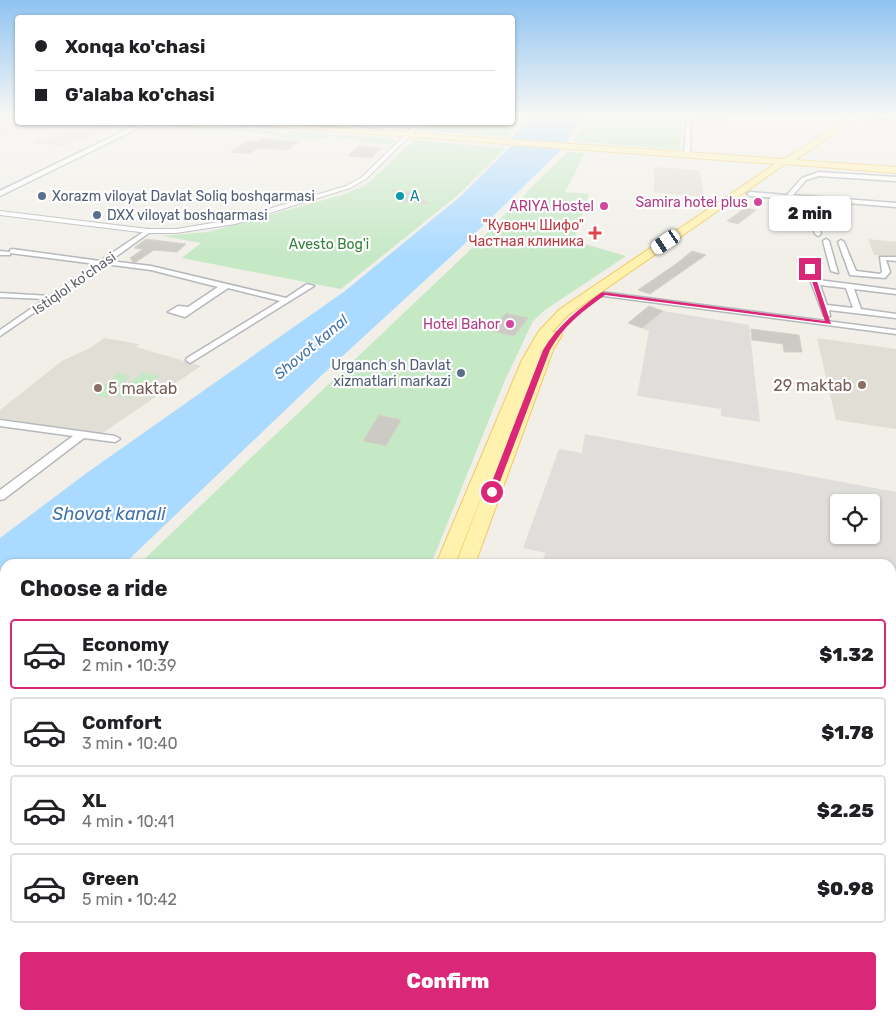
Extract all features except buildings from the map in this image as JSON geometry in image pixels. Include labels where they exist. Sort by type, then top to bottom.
[{"type":"main road","points":[[0,185],[47,163]]},
{"type":"main road","points":[[0,194],[65,163]]},
{"type":"main road","points":[[447,559],[554,336],[574,315],[656,253],[778,165],[785,163]]},
{"type":"main road","points":[[467,559],[529,360],[542,334],[564,312],[750,194],[788,166],[789,163]]},
{"type":"main road","points":[[804,163],[896,172]]},
{"type":"street","points":[[0,213],[148,231],[176,231],[218,225],[338,192],[364,178],[380,163]]},
{"type":"street","points":[[788,197],[804,179],[819,174],[896,172]]},
{"type":"street","points":[[750,194],[896,205]]},
{"type":"street","points":[[806,198],[818,234]]},
{"type":"street","name":"Istiqlol ko'chasi","points":[[0,334],[148,231]]},
{"type":"street","points":[[826,241],[835,271]]},
{"type":"street","points":[[841,242],[853,273],[882,276],[886,272],[882,258],[896,259]]},
{"type":"street","points":[[0,253],[10,252],[151,268],[224,286],[189,310],[178,308],[172,312],[185,315],[226,285],[284,300]]},
{"type":"street","points":[[810,269],[825,307],[829,323]]},
{"type":"street","points":[[815,282],[896,292]]},
{"type":"street","points":[[190,360],[284,300],[310,286]]},
{"type":"street","points":[[849,286],[858,311]]},
{"type":"street","points":[[604,294],[896,332]]},
{"type":"street","points":[[0,295],[51,298]]},
{"type":"street","points":[[825,307],[896,316]]},
{"type":"street","points":[[0,423],[115,439]]},
{"type":"street","points":[[0,496],[83,434]]},
{"type":"shaded area","points":[[654,167],[700,170],[704,197],[654,192]]},
{"type":"shaded area","points":[[780,209],[807,211],[812,224],[783,222]]},
{"type":"shaded area","points":[[868,239],[896,242],[896,257],[874,255]]},
{"type":"shaded area","points":[[663,311],[749,325],[760,422],[721,416],[721,409],[637,396],[649,331],[642,328]]},
{"type":"shaded area","name":"5 maktab","points":[[104,338],[139,344],[136,347],[201,366],[101,434],[0,418],[0,410],[62,361],[92,347]]},
{"type":"shaded area","name":"29 maktab","points":[[817,338],[896,349],[896,429],[836,420]]},
{"type":"shaded area","points":[[585,434],[896,492],[896,559],[543,559],[546,553],[523,548],[559,449],[582,453]]},
{"type":"green space","name":"Avesto Bog'i","points":[[390,163],[491,163],[458,195],[341,289],[182,258],[201,243],[162,236],[208,232],[342,195],[366,185]]},
{"type":"green space","points":[[557,163],[580,163],[565,192],[589,194],[574,241],[626,256],[545,310],[533,321],[505,380],[433,559],[144,559],[465,255]]},
{"type":"green space","points":[[144,372],[160,376],[130,399],[113,394]]},
{"type":"green space","points":[[118,373],[131,376],[107,397],[93,394]]},
{"type":"water","name":"Shovot kanali","points":[[494,163],[548,163],[458,250],[322,375],[129,559],[0,559],[0,538],[88,472],[345,291],[462,195]]},
{"type":"waterway","points":[[1,189],[56,163]]},
{"type":"waterway","points":[[0,190],[4,188]]},
{"type":"place","name":"Xorazm viloyat Davlat Soliq boshqarmasi","points":[[42,196]]},
{"type":"place","name":"A","points":[[400,196]]},
{"type":"place","name":"Samira hotel plus","points":[[758,202]]},
{"type":"place","name":"ARIYA Hostel","points":[[604,206]]},
{"type":"place","name":"DXX viloyat boshqarmasi","points":[[97,215]]},
{"type":"place","name":"\"Кувонч Шифо\" Частная клиника","points":[[595,233]]},
{"type":"place","name":"Hotel Bahor","points":[[510,324]]},
{"type":"place","name":"Urganch sh Davlat xizmatlari markazi","points":[[461,373]]},
{"type":"place","name":"29 maktab","points":[[862,385]]},
{"type":"place","name":"5 maktab","points":[[98,388]]},
{"type":"route","points":[[492,492],[546,350],[554,336],[574,315],[604,294],[829,323],[825,307],[810,269]]},
{"type":"water label","name":"Shovot kanal","points":[[311,347]]}]
